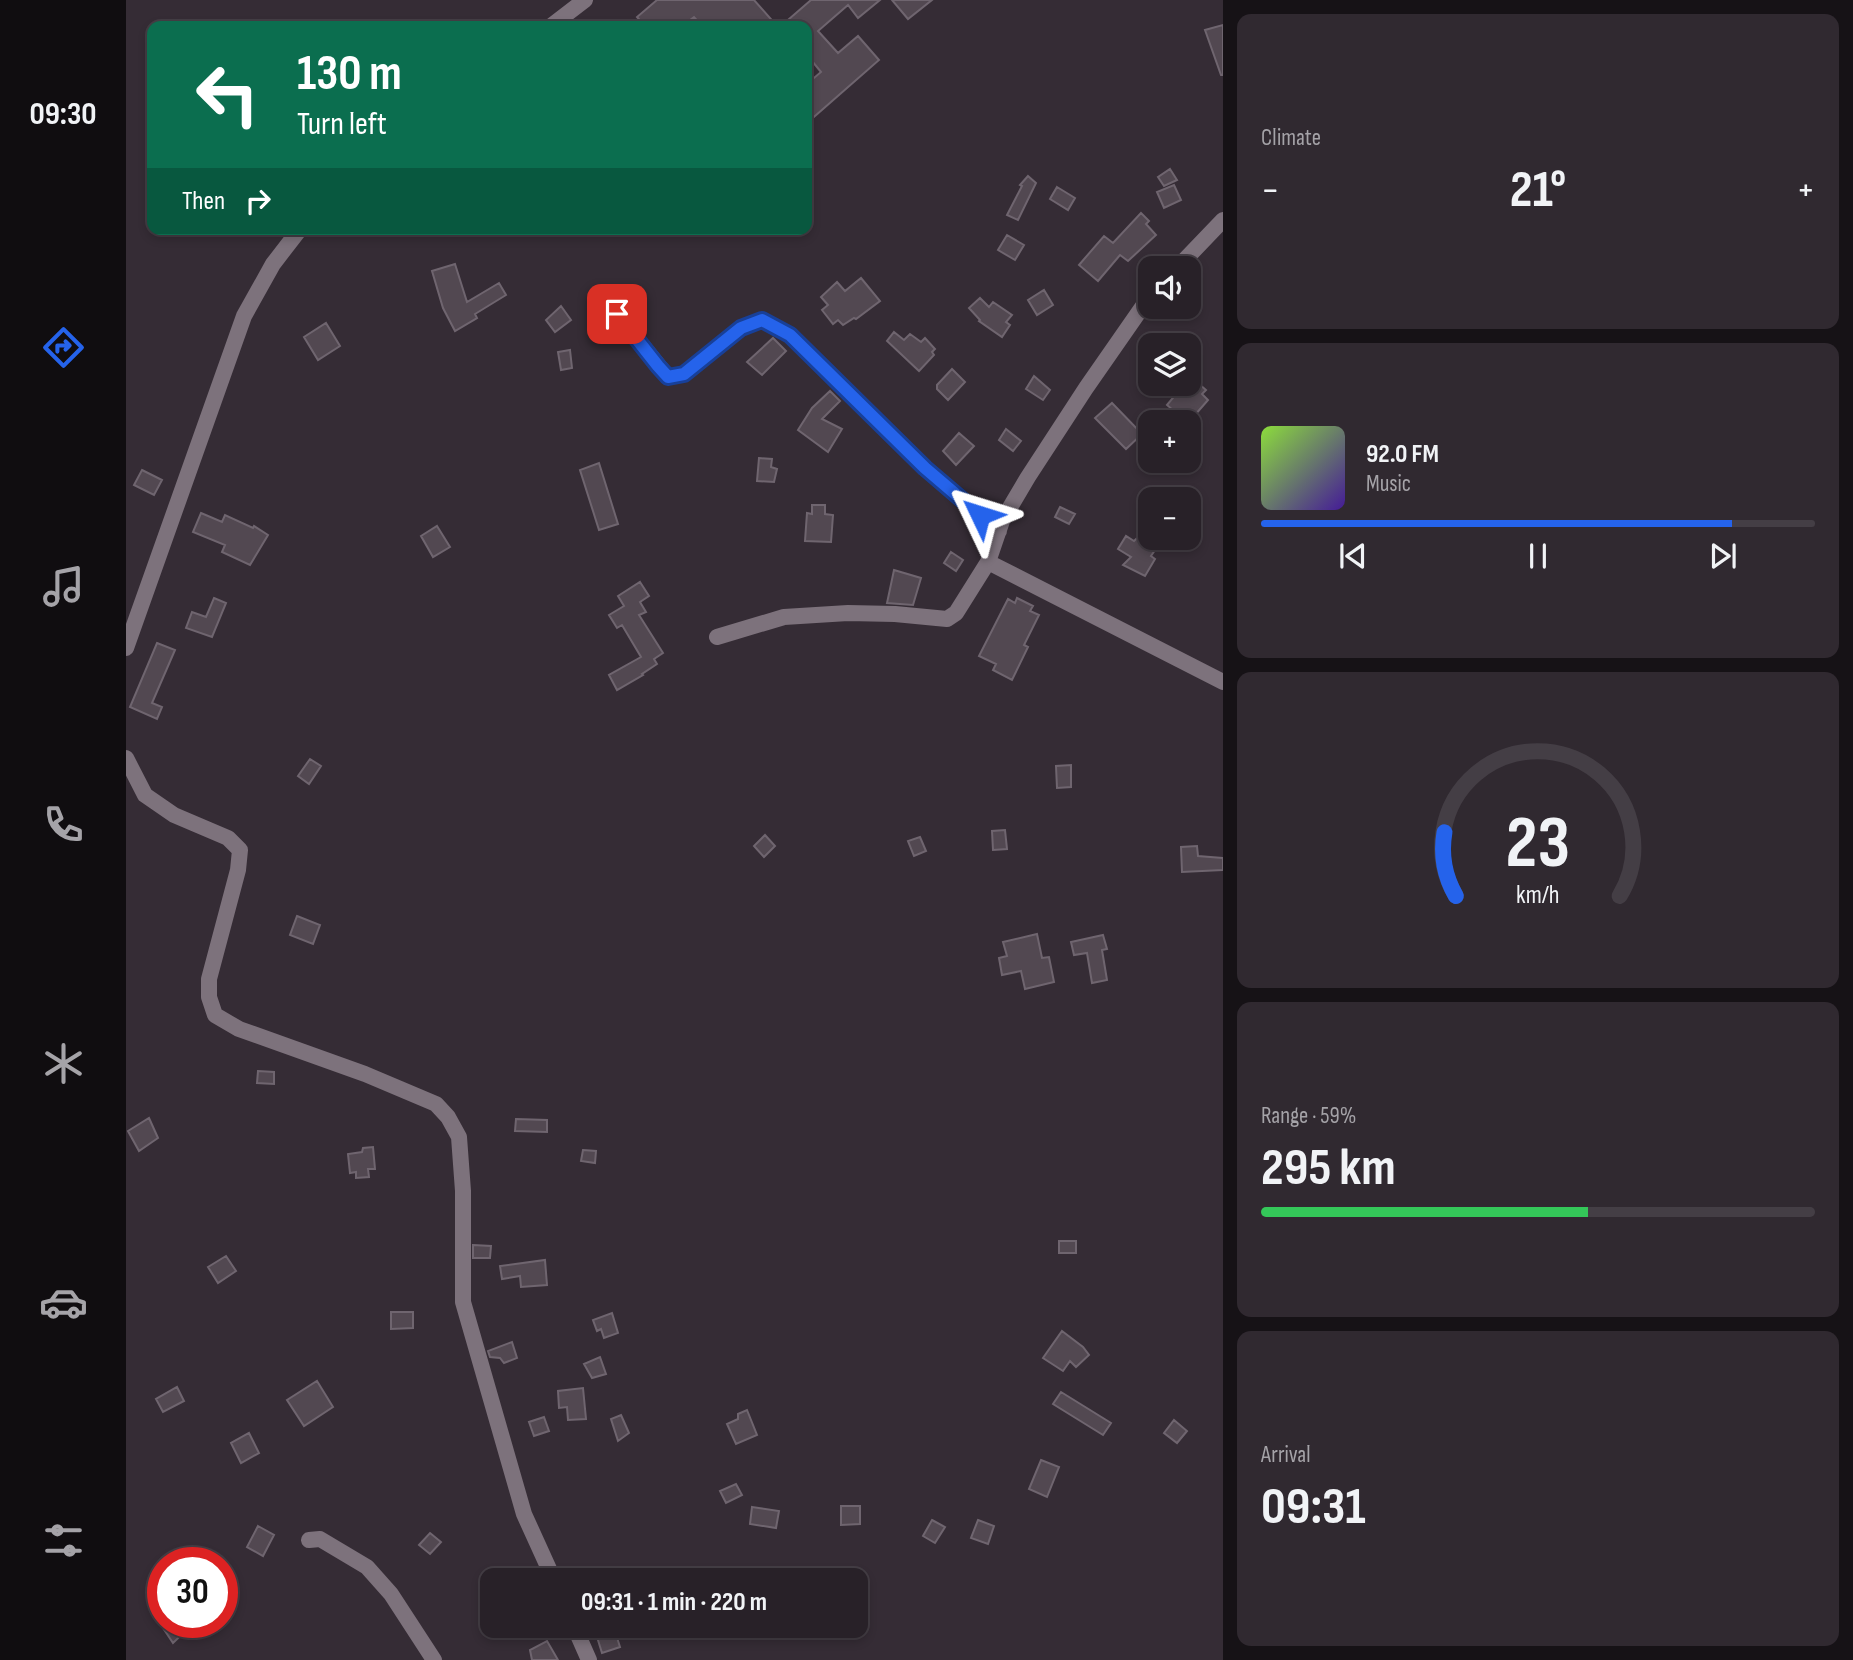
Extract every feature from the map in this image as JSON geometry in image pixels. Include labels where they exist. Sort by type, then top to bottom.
[{"type":"street","points":[[558,21],[585,0]]},
{"type":"street","points":[[1188,256],[1223,220]]},
{"type":"street","points":[[126,648],[244,316],[272,264],[295,235]]},
{"type":"street","points":[[602,293],[668,377],[684,374],[741,328],[762,320],[790,335],[925,468],[999,531]]},
{"type":"street","points":[[717,637],[784,617],[848,612],[947,619],[956,613],[988,562],[1002,521],[1028,477],[1138,313]]},
{"type":"street","points":[[988,562],[1223,682]]},
{"type":"street","points":[[126,758],[145,795],[174,815],[228,838],[240,850],[238,870],[209,979],[209,997],[215,1015],[239,1029],[365,1074],[436,1104],[448,1117],[459,1137],[463,1191],[463,1302],[524,1514],[549,1568]]},
{"type":"street","points":[[309,1539],[320,1539],[367,1567],[391,1594],[434,1660]]},
{"type":"street","points":[[579,1638],[589,1660]]},
{"type":"building","points":[[657,0],[754,0],[773,21],[698,21],[694,17],[689,21],[641,21],[637,17]]},
{"type":"building","points":[[811,0],[880,0],[858,18],[848,5],[818,31],[838,53],[858,36],[879,60],[812,119],[812,80],[821,72],[812,61],[812,21],[787,21]]},
{"type":"building","points":[[892,0],[932,0],[908,19]]},
{"type":"building","points":[[1223,25],[1223,75],[1221,75],[1205,30]]},
{"type":"building","points":[[1170,169],[1177,180],[1164,186],[1158,177]]},
{"type":"building","points":[[1028,176],[1036,183],[1018,220],[1007,215],[1022,186],[1020,185]]},
{"type":"building","points":[[1174,185],[1181,200],[1164,208],[1157,192]]},
{"type":"building","points":[[1057,187],[1075,198],[1068,210],[1050,199]]},
{"type":"building","points":[[1141,213],[1149,221],[1146,224],[1156,235],[1128,261],[1120,255],[1098,281],[1079,265],[1104,236],[1113,243]]},
{"type":"building","points":[[1007,235],[1024,245],[1015,260],[998,250]]},
{"type":"building","points":[[455,264],[467,302],[499,283],[506,295],[475,314],[477,318],[455,331],[443,308],[432,271]]},
{"type":"building","points":[[861,278],[880,301],[856,319],[843,325],[838,320],[833,324],[822,310],[828,305],[821,297],[837,282],[845,291]]},
{"type":"building","points":[[1044,290],[1053,305],[1037,315],[1028,300]]},
{"type":"building","points":[[980,298],[989,307],[993,302],[1012,315],[1006,322],[1010,325],[1002,337],[979,321],[969,308]]},
{"type":"building","points":[[561,306],[571,320],[555,332],[546,320]]},
{"type":"building","points":[[326,323],[340,346],[318,360],[304,337]]},
{"type":"building","points":[[894,332],[904,340],[910,334],[921,342],[925,338],[935,349],[932,352],[934,355],[919,371],[887,341]]},
{"type":"building","points":[[773,338],[786,351],[762,375],[747,362]]},
{"type":"building","points":[[570,350],[572,368],[561,370],[558,352]]},
{"type":"building","points":[[952,369],[965,382],[948,400],[937,389],[937,385]]},
{"type":"building","points":[[1034,376],[1050,390],[1043,400],[1026,389]]},
{"type":"building","points":[[1201,386],[1206,390],[1202,394],[1208,400],[1199,410],[1173,410],[1167,405],[1174,396],[1201,396]]},
{"type":"building","points":[[830,391],[840,401],[822,419],[842,429],[828,452],[798,430],[812,408]]},
{"type":"building","points":[[1112,403],[1138,430],[1138,438],[1126,449],[1095,418]]},
{"type":"building","points":[[1006,429],[1021,441],[1013,451],[999,440]]},
{"type":"building","points":[[959,433],[974,446],[956,465],[943,451]]},
{"type":"building","points":[[759,458],[772,459],[771,467],[777,469],[774,482],[757,481]]},
{"type":"building","points":[[599,463],[618,524],[599,530],[580,470]]},
{"type":"building","points":[[142,470],[162,480],[154,495],[134,485]]},
{"type":"building","points":[[812,505],[825,505],[825,514],[833,515],[831,542],[805,541],[807,513],[812,514]]},
{"type":"building","points":[[1060,507],[1075,514],[1069,524],[1055,517]]},
{"type":"building","points":[[201,513],[222,522],[225,515],[253,528],[254,526],[268,535],[250,565],[222,552],[225,545],[193,532]]},
{"type":"building","points":[[437,526],[450,547],[433,557],[421,536]]},
{"type":"building","points":[[1126,536],[1134,541],[1138,537],[1138,550],[1155,550],[1151,556],[1155,559],[1145,576],[1123,565],[1131,557],[1118,549]]},
{"type":"building","points":[[951,552],[963,560],[956,571],[944,563]]},
{"type":"building","points":[[894,570],[921,578],[913,605],[887,603]]},
{"type":"building","points":[[640,582],[649,596],[640,602],[646,612],[639,615],[663,653],[654,659],[657,664],[617,690],[609,675],[641,657],[622,625],[617,628],[609,615],[624,606],[618,596]]},
{"type":"building","points":[[214,598],[226,603],[212,637],[186,628],[192,612],[206,617]]},
{"type":"building","points":[[1017,598],[1033,606],[1030,611],[1039,615],[1024,645],[1028,647],[1012,680],[993,670],[996,664],[979,656],[1008,599],[1015,603]]},
{"type":"building","points":[[157,643],[175,650],[152,703],[162,707],[157,719],[130,707]]},
{"type":"building","points":[[310,759],[321,766],[309,784],[298,776]]},
{"type":"building","points":[[1071,765],[1071,787],[1057,788],[1056,766]]},
{"type":"building","points":[[1005,830],[1007,849],[993,850],[992,831]]},
{"type":"building","points":[[765,835],[775,846],[764,857],[754,846]]},
{"type":"building","points":[[920,837],[926,851],[914,856],[908,841]]},
{"type":"building","points":[[1197,846],[1198,856],[1223,858],[1223,870],[1182,872],[1181,847]]},
{"type":"building","points":[[297,916],[320,925],[313,944],[290,935]]},
{"type":"building","points":[[1037,934],[1042,958],[1049,957],[1054,982],[1025,989],[1021,971],[1002,975],[999,958],[1007,956],[1003,942]]},
{"type":"building","points":[[1103,935],[1107,949],[1102,950],[1107,980],[1092,983],[1087,953],[1074,955],[1071,942]]},
{"type":"building","points":[[258,1071],[274,1072],[274,1084],[257,1083]]},
{"type":"building","points":[[149,1118],[158,1138],[139,1151],[128,1131]]},
{"type":"building","points":[[516,1119],[547,1120],[547,1132],[515,1131]]},
{"type":"building","points":[[373,1147],[375,1169],[368,1169],[369,1177],[356,1178],[356,1172],[350,1173],[348,1154]]},
{"type":"building","points":[[583,1150],[596,1151],[595,1163],[581,1161]]},
{"type":"building","points":[[1059,1241],[1076,1241],[1076,1253],[1059,1253]]},
{"type":"building","points":[[473,1245],[491,1246],[490,1258],[473,1258]]},
{"type":"building","points":[[226,1256],[236,1271],[218,1283],[208,1267]]},
{"type":"building","points":[[545,1260],[547,1285],[521,1287],[520,1276],[502,1279],[500,1266]]},
{"type":"building","points":[[391,1312],[413,1312],[413,1328],[391,1329]]},
{"type":"building","points":[[612,1313],[618,1333],[604,1338],[601,1329],[597,1331],[593,1320]]},
{"type":"building","points":[[1062,1331],[1089,1355],[1076,1367],[1070,1361],[1063,1371],[1043,1358]]},
{"type":"building","points":[[512,1342],[517,1358],[504,1363],[500,1358],[490,1357],[488,1351]]},
{"type":"building","points":[[600,1357],[606,1374],[592,1378],[584,1364]]},
{"type":"building","points":[[317,1381],[333,1407],[304,1426],[287,1400]]},
{"type":"building","points":[[177,1387],[184,1401],[163,1412],[156,1399]]},
{"type":"building","points":[[583,1388],[586,1419],[568,1420],[567,1407],[559,1408],[558,1391]]},
{"type":"building","points":[[1061,1392],[1111,1423],[1103,1435],[1053,1404]]},
{"type":"building","points":[[747,1410],[757,1435],[736,1444],[727,1424],[738,1419],[738,1414]]},
{"type":"building","points":[[621,1415],[629,1433],[618,1441],[611,1419]]},
{"type":"building","points":[[544,1417],[549,1431],[534,1436],[529,1422]]},
{"type":"building","points":[[1174,1420],[1187,1431],[1177,1443],[1164,1433]]},
{"type":"building","points":[[249,1433],[259,1453],[241,1463],[231,1443]]},
{"type":"building","points":[[1041,1460],[1059,1467],[1047,1497],[1029,1489]]},
{"type":"building","points":[[736,1484],[742,1495],[726,1503],[720,1491]]},
{"type":"building","points":[[841,1506],[860,1506],[860,1524],[841,1525]]},
{"type":"building","points":[[752,1507],[779,1511],[776,1528],[750,1524]]},
{"type":"building","points":[[932,1520],[945,1527],[935,1543],[923,1536]]},
{"type":"building","points":[[978,1520],[994,1526],[988,1544],[971,1538]]},
{"type":"building","points":[[258,1526],[274,1535],[263,1556],[247,1547]]},
{"type":"building","points":[[430,1533],[441,1542],[430,1554],[419,1545]]},
{"type":"building","points":[[597,1638],[617,1638],[620,1647],[602,1653]]},
{"type":"building","points":[[547,1641],[558,1660],[532,1660],[530,1650]]},
{"type":"route","points":[[617,314],[668,377],[684,374],[741,328],[762,320],[790,335],[925,468],[980,515]]}]
